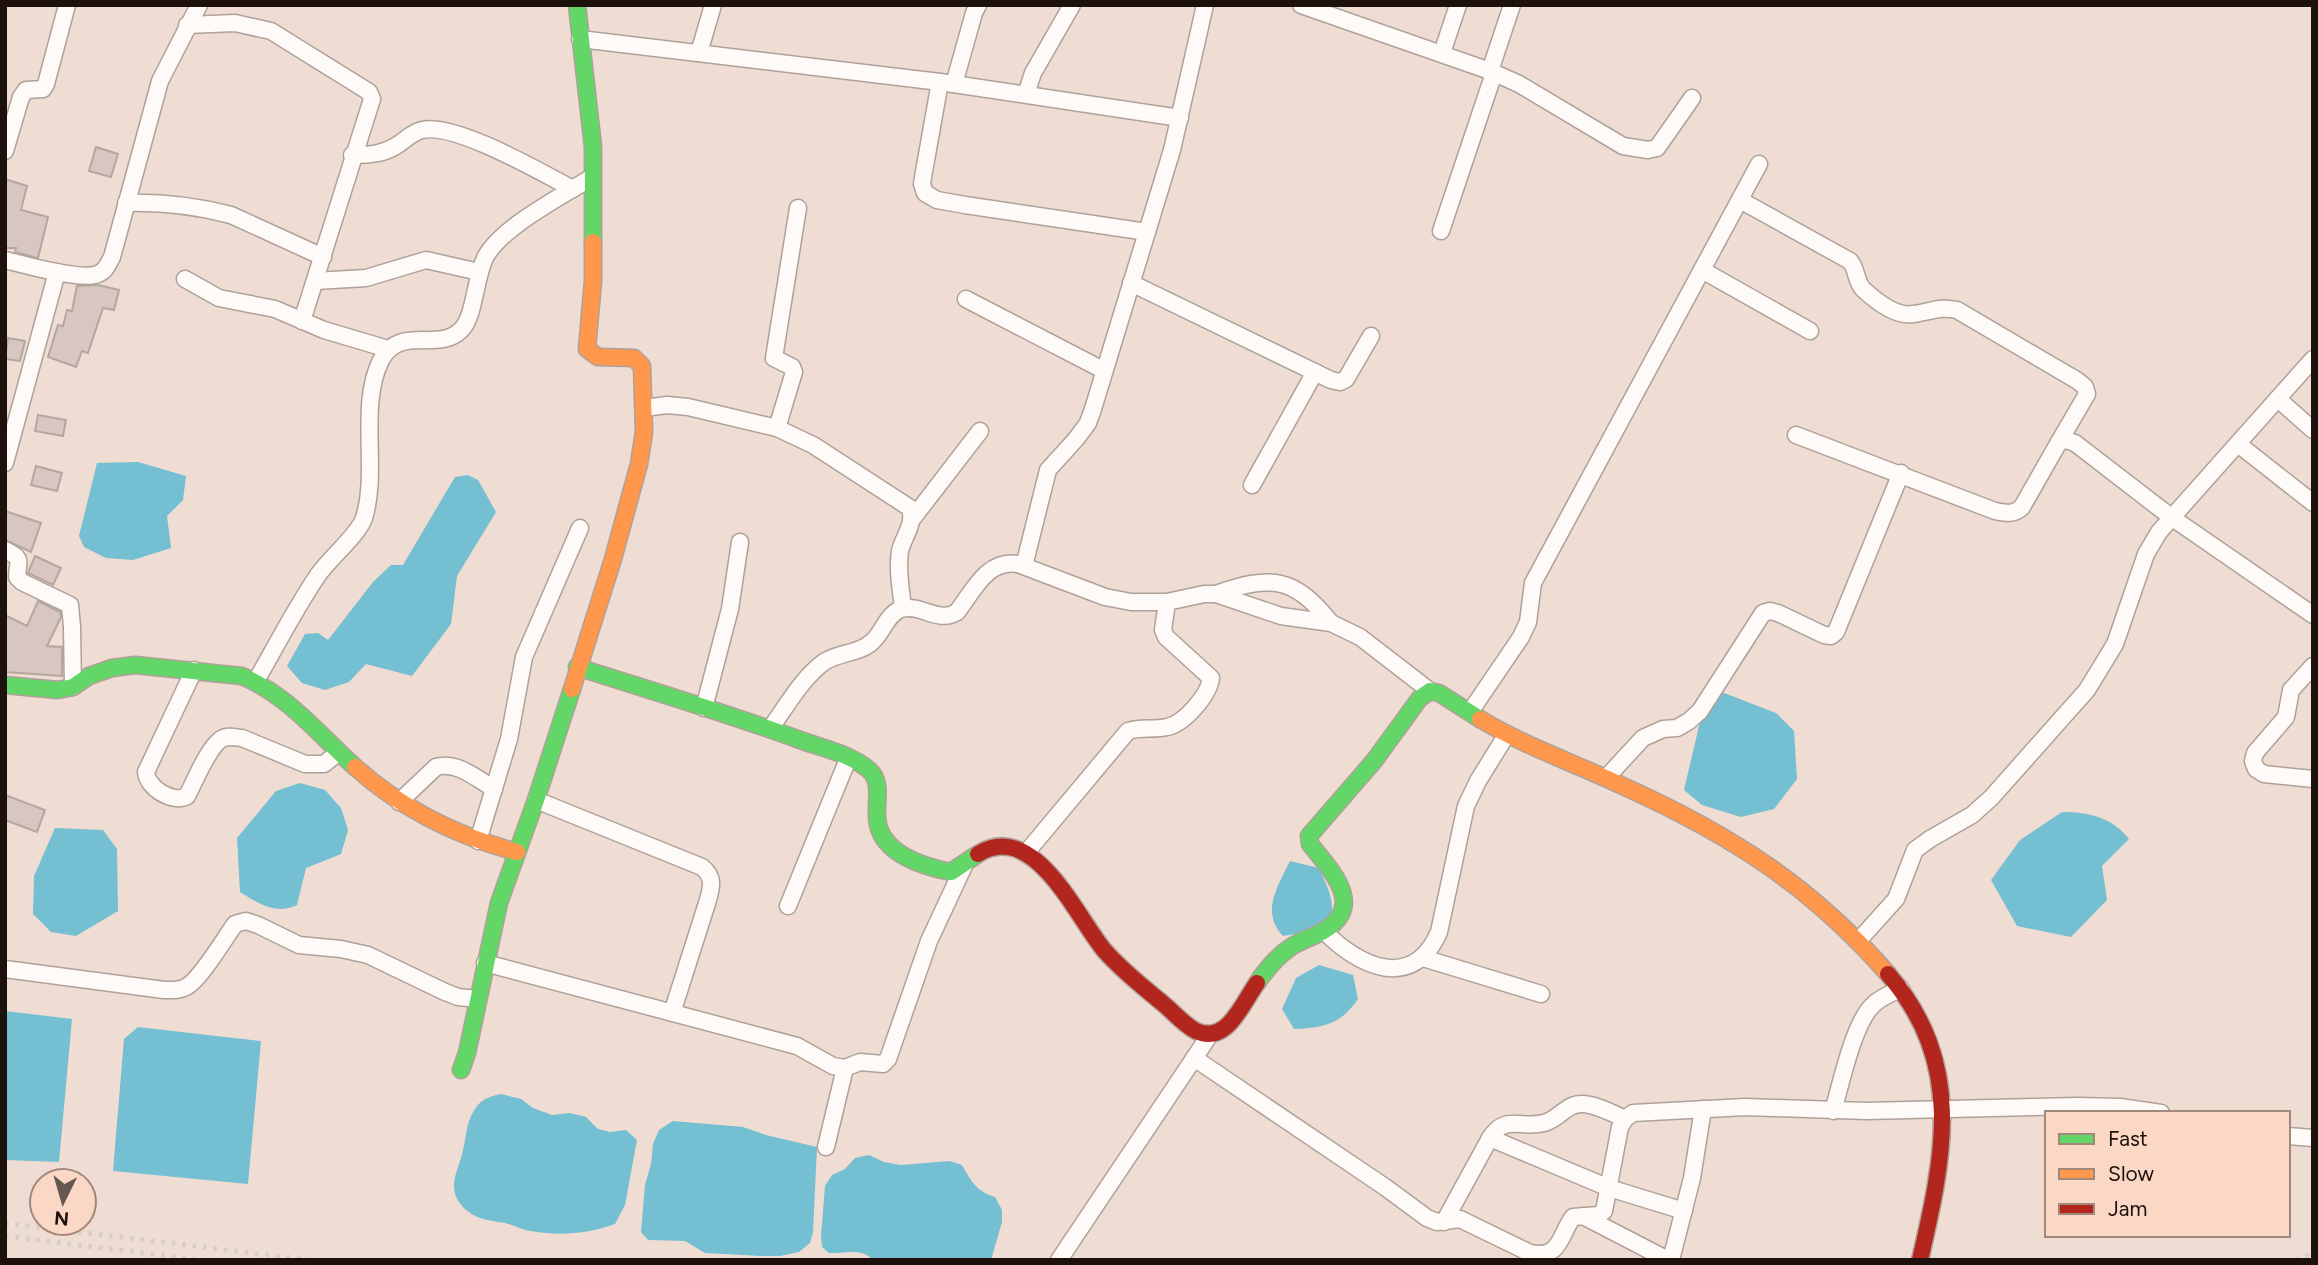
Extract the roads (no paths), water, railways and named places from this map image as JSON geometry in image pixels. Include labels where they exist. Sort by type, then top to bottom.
[{"type":"street","points":[[5,150],[26,90],[43,89],[46,84],[67,5]]},
{"type":"street","points":[[5,260],[57,272],[97,274],[107,267],[160,81],[199,5]]},
{"type":"street","points":[[497,847],[536,800],[613,559],[639,464],[644,432],[655,407],[642,366],[634,358],[598,357],[587,349],[593,281],[592,177],[590,111],[577,5]]},
{"type":"street","points":[[699,53],[713,5]]},
{"type":"street","points":[[978,5],[947,83],[923,177],[925,193],[937,200],[965,205],[1147,232]]},
{"type":"street","points":[[1026,94],[1033,73],[1072,5]]},
{"type":"street","points":[[1024,566],[1048,470],[1087,423],[1180,118],[1205,5]]},
{"type":"street","points":[[1301,5],[1492,72],[1519,84],[1615,142],[1635,149],[1657,148],[1692,98]]},
{"type":"street","points":[[1442,53],[1458,5]]},
{"type":"street","points":[[1441,230],[1512,5]]},
{"type":"street","points":[[187,25],[235,23],[271,31],[369,92],[372,99],[352,155],[302,321]]},
{"type":"street","points":[[580,39],[947,83],[1180,118]]},
{"type":"street","points":[[352,155],[386,152],[416,132],[434,129],[466,138],[507,155],[573,189]]},
{"type":"street","points":[[1470,712],[1521,637],[1528,622],[1533,583],[1759,164]]},
{"type":"street","points":[[256,681],[303,598],[364,520],[373,382],[388,349],[400,341],[447,339],[459,332],[468,322],[479,272],[487,254],[499,239],[592,177]]},
{"type":"street","points":[[1740,200],[1850,261],[1854,266],[1857,282],[1863,289],[1893,310],[1903,315],[1938,307],[1957,310],[2078,381],[2085,387],[2087,394],[2022,507],[2017,512],[2008,514],[1796,435]]},
{"type":"street","points":[[126,203],[156,202],[231,215],[323,257]]},
{"type":"street","points":[[777,428],[794,372],[792,367],[774,358],[798,208]]},
{"type":"street","points":[[315,281],[366,278],[426,260],[479,272]]},
{"type":"street","points":[[1702,270],[1810,331]]},
{"type":"street","points":[[5,463],[57,272]]},
{"type":"street","points":[[185,279],[219,298],[275,309],[324,330],[388,349]]},
{"type":"street","points":[[1131,283],[1340,382],[1346,379],[1371,336]]},
{"type":"street","points":[[966,299],[1103,370]]},
{"type":"street","points":[[1859,940],[1896,899],[1908,862],[1915,850],[1972,816],[2088,690],[2115,644],[2146,554],[2171,517],[2313,359]]},
{"type":"street","points":[[1252,485],[1315,372]]},
{"type":"street","points":[[2278,399],[2313,430]]},
{"type":"street","points":[[655,407],[688,407],[777,428],[813,445],[899,501],[910,509],[913,518]]},
{"type":"street","points":[[903,608],[900,552],[913,518],[979,430]]},
{"type":"street","points":[[2059,442],[2066,440],[2075,443],[2171,517],[2313,615]]},
{"type":"street","points":[[2238,444],[2313,503]]},
{"type":"street","points":[[1606,778],[1643,738],[1663,729],[1677,728],[1700,710],[1763,613],[1778,613],[1824,635],[1831,636],[1836,632],[1901,473]]},
{"type":"street","points":[[461,1070],[467,1053],[469,998],[485,963],[499,903],[494,789],[509,739],[524,657],[580,528]]},
{"type":"street","points":[[705,708],[730,609],[740,541]]},
{"type":"street","points":[[5,550],[18,557],[20,562],[16,577],[69,605],[73,687]]},
{"type":"street","points":[[770,729],[809,676],[834,656],[862,648],[872,642],[894,613],[903,608],[913,608],[939,616],[950,616],[957,612],[989,570],[1008,562],[1105,597],[1131,602],[1167,602],[1216,594],[1257,582],[1277,584],[1312,600],[1331,624]]},
{"type":"street","points":[[1216,594],[1282,616],[1331,624],[1360,637],[1430,691],[1439,693],[1507,734],[1606,778],[1713,831],[1792,880],[1819,902],[1859,940],[1901,989],[1925,1028],[1942,1109],[1938,1164],[1920,1260]]},
{"type":"street","points":[[1026,853],[1128,731],[1140,727],[1168,727],[1179,722],[1207,693],[1210,678],[1166,637],[1163,630],[1167,602]]},
{"type":"street","points":[[5,685],[58,690],[73,687],[89,676],[112,668],[135,665],[242,676],[285,698],[384,792],[440,825],[497,847]]},
{"type":"street","points":[[2313,666],[2291,690],[2286,718],[2255,752],[2253,761],[2256,769],[2264,774],[2313,779]]},
{"type":"street","points":[[577,667],[770,729],[848,759],[870,771],[877,781],[877,824],[886,843],[901,856],[951,872],[996,846],[1026,853],[1073,905],[1098,943],[1122,970],[1197,1032],[1209,1036],[1221,1033],[1276,959],[1288,948],[1337,923],[1345,910],[1345,897],[1340,885],[1310,844],[1309,836],[1374,761],[1420,698],[1430,691]]},
{"type":"street","points":[[194,670],[146,772],[149,782],[168,796],[174,799],[187,796],[213,748],[221,739],[231,736],[305,764],[324,764],[339,752]]},
{"type":"street","points":[[1324,931],[1348,954],[1388,968],[1403,968],[1423,958],[1432,947],[1438,932],[1466,806],[1507,734]]},
{"type":"street","points":[[788,906],[848,759]]},
{"type":"street","points":[[399,802],[436,767],[443,765],[458,767],[494,789]]},
{"type":"street","points":[[536,800],[702,867],[709,873],[712,884],[708,900],[672,1013]]},
{"type":"street","points":[[485,963],[797,1046],[833,1066],[845,1068],[860,1062],[883,1064],[888,1059],[929,941],[964,866]]},
{"type":"street","points":[[5,969],[179,990],[189,986],[235,923],[246,921],[299,945],[368,955],[469,998]]},
{"type":"street","points":[[1423,958],[1541,995]]},
{"type":"street","points":[[1833,1111],[1853,1044],[1871,1006],[1901,989]]},
{"type":"street","points":[[1059,1260],[1209,1036]]},
{"type":"street","points":[[1194,1058],[1427,1218],[1437,1222],[1460,1219],[1523,1250],[1540,1255],[1549,1253],[1558,1246],[1573,1217],[1599,1215],[1604,1211],[1617,1141],[1625,1119],[1640,1111],[1765,1107],[1833,1111],[2078,1106],[2147,1111]]},
{"type":"street","points":[[826,1147],[845,1068]]},
{"type":"street","points":[[1444,1222],[1490,1138],[1496,1129],[1504,1124],[1544,1123],[1553,1120],[1572,1104],[1592,1105],[1625,1119]]},
{"type":"street","points":[[1581,1215],[1669,1260],[1692,1178],[1703,1109]]},
{"type":"street","points":[[2290,1136],[2313,1138]]},
{"type":"street","points":[[1490,1138],[1609,1188],[1684,1211]]},
{"type":"water","points":[[138,462],[186,476],[183,500],[167,516],[171,548],[133,560],[106,558],[84,547],[79,536],[97,463]]},
{"type":"water","points":[[468,475],[478,480],[496,512],[457,576],[451,624],[412,676],[366,664],[349,682],[325,690],[302,683],[287,666],[305,634],[318,633],[328,640],[373,582],[391,565],[403,565],[455,477]]},
{"type":"water","points":[[1719,691],[1776,713],[1794,731],[1797,779],[1774,809],[1741,817],[1702,805],[1684,790],[1703,709]]},
{"type":"water","points":[[300,783],[325,790],[341,808],[348,830],[341,854],[306,868],[297,905],[275,908],[261,904],[240,892],[237,838],[276,791]]},
{"type":"water","points":[[2062,812],[2099,817],[2115,825],[2129,839],[2102,866],[2107,900],[2071,937],[2017,926],[1991,880],[2020,840]]},
{"type":"water","points":[[55,828],[103,830],[117,849],[118,911],[76,936],[51,932],[33,914],[34,876]]},
{"type":"water","points":[[1290,861],[1319,868],[1332,906],[1332,914],[1325,929],[1283,936],[1276,927],[1273,899]]},
{"type":"water","points":[[1319,965],[1353,975],[1358,999],[1345,1014],[1331,1023],[1294,1029],[1282,1009],[1296,978]]},
{"type":"water","points":[[5,1011],[72,1019],[59,1162],[5,1160]]},
{"type":"water","points":[[138,1027],[261,1041],[248,1184],[113,1171],[124,1039]]},
{"type":"water","points":[[501,1094],[521,1099],[533,1108],[552,1115],[570,1113],[586,1117],[598,1129],[610,1132],[626,1130],[637,1140],[625,1205],[615,1224],[584,1232],[542,1233],[480,1218],[464,1208],[456,1196],[454,1183],[469,1121],[480,1103]]},
{"type":"water","points":[[673,1121],[743,1127],[817,1147],[813,1232],[810,1243],[799,1252],[761,1256],[705,1253],[685,1241],[648,1240],[641,1232],[645,1185],[653,1144],[659,1130]]},
{"type":"water","points":[[869,1155],[884,1162],[901,1165],[950,1161],[962,1165],[975,1185],[995,1197],[1002,1210],[1002,1222],[991,1260],[873,1260],[858,1252],[829,1253],[822,1247],[825,1186],[832,1175],[845,1169],[855,1158]]},
{"type":"railway","points":[[5,1223],[309,1260]]},
{"type":"railway","points":[[5,1236],[201,1260]]},
{"type":"railway","points":[[2296,1260],[2313,1253]]}]
